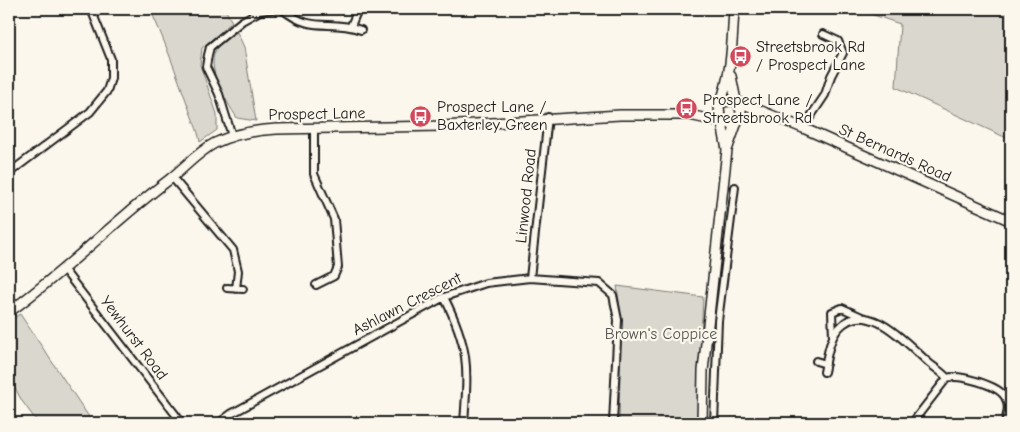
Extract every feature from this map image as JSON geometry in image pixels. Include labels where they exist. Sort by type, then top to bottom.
[{"type":"street","points":[[9,173],[90,112],[107,90],[112,78],[111,59],[91,9]]},
{"type":"street","points":[[232,136],[219,94],[206,67],[210,47],[242,20],[260,11],[274,9]]},
{"type":"street","points":[[282,9],[303,23],[350,26],[361,30]]},
{"type":"street","points":[[350,26],[358,9]]},
{"type":"street","points":[[727,150],[718,108],[726,89],[730,66],[734,9]]},
{"type":"street","points":[[803,128],[825,95],[831,76],[843,53],[838,41],[823,34]]},
{"type":"street","points":[[702,423],[703,372],[727,150],[741,111],[737,102],[730,66]]},
{"type":"street","points":[[718,108],[725,101],[737,102]]},
{"type":"street","name":"St Bernards Road","points":[[737,102],[803,128],[1011,221]]},
{"type":"street","name":"Prospect Lane","points":[[689,115],[718,108]]},
{"type":"street","name":"Prospect Lane","points":[[9,312],[64,270],[141,200],[214,143],[232,136],[252,131],[443,126],[548,117],[620,114],[689,115],[721,122]]},
{"type":"street","name":"St Bernards Road","points":[[739,120],[765,114]]},
{"type":"street","name":"Linwood Road","points":[[530,278],[548,117]]},
{"type":"street","points":[[721,122],[731,124],[739,120]]},
{"type":"street","points":[[314,128],[314,174],[334,219],[338,266],[334,276],[316,285]]},
{"type":"street","points":[[172,177],[233,250],[238,271],[239,289],[227,288]]},
{"type":"street","points":[[714,423],[716,350],[735,187]]},
{"type":"street","points":[[718,225],[729,227]]},
{"type":"street","name":"Yewhurst Road","points":[[64,270],[182,423]]},
{"type":"street","name":"Ashlawn Crescent","points":[[219,423],[240,409],[444,297],[486,282],[530,278],[600,283],[613,295],[618,320],[613,423]]},
{"type":"street","points":[[444,297],[459,326],[466,354],[467,377],[464,423]]},
{"type":"street","points":[[824,372],[833,337],[832,312],[842,308],[898,333],[947,378]]},
{"type":"street","points":[[833,337],[845,322],[854,318],[865,318]]},
{"type":"street","points":[[816,361],[826,364]]},
{"type":"street","points":[[912,423],[940,384],[947,378],[957,376],[997,389],[1005,397],[1008,405],[1005,423]]},
{"type":"green space","points":[[150,9],[225,9],[232,22],[202,48],[200,65],[217,114],[217,130],[200,142],[161,33]]},
{"type":"green space","points":[[856,9],[1011,9],[1011,140],[896,87],[900,24]]},
{"type":"green space","points":[[237,32],[244,47],[256,121],[237,118],[222,93],[215,73],[214,54],[218,46]]},
{"type":"green space","name":"Brown's Coppice","points":[[617,286],[703,297],[697,423],[619,423],[621,316]]},
{"type":"green space","points":[[20,314],[93,423],[38,423],[22,401],[9,377],[9,321]]},
{"type":"place","name":"Streetsbrook Rd / Prospect Lane","points":[[740,56]]},
{"type":"place","name":"Prospect Lane / Streetsbrook Rd","points":[[687,109]]},
{"type":"place","name":"Prospect Lane / Baxterley Green","points":[[421,116]]}]
